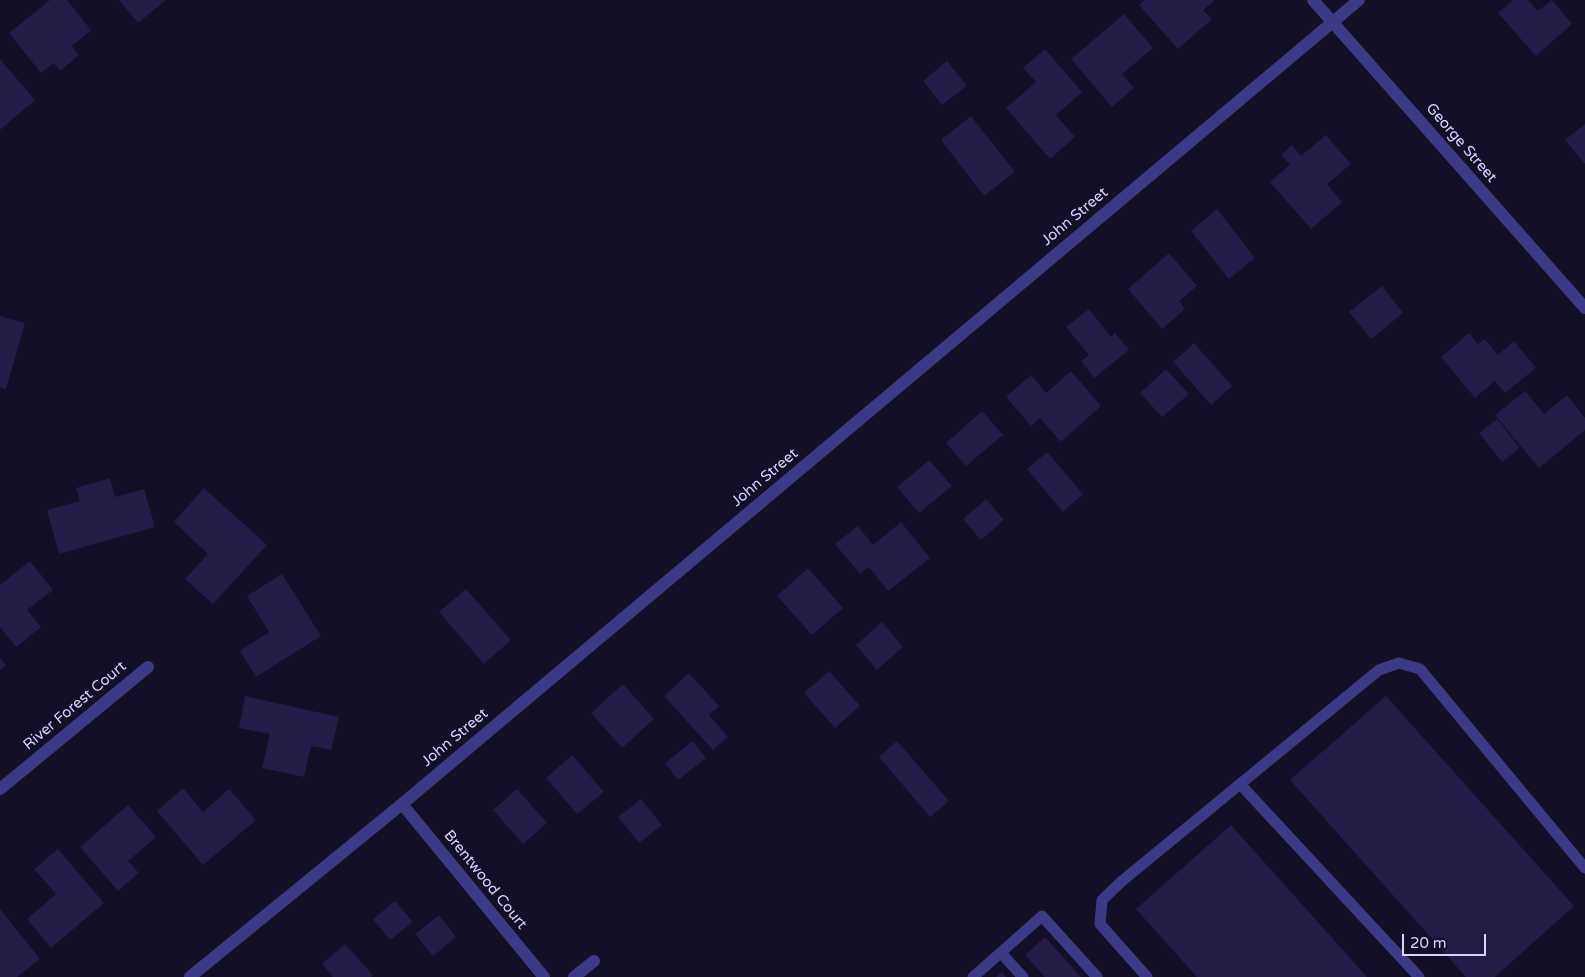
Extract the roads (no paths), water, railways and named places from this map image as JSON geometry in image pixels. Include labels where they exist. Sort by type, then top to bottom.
[{"type":"street","name":"George Street","points":[[1313,0],[1585,308]]},
{"type":"street","name":"John Street","points":[[190,977],[402,804],[1359,0]]},
{"type":"street","name":"River Forest Court","points":[[0,789],[148,667]]},
{"type":"street","name":"Brentwood Court","points":[[402,804],[544,977]]},
{"type":"street","points":[[574,977],[594,961]]},
{"type":"lane","points":[[1147,977],[1100,924],[1102,900],[1122,881],[1378,670],[1398,663],[1420,669],[1585,868]]},
{"type":"lane","points":[[1240,784],[1419,977]]},
{"type":"lane","points":[[973,977],[1042,916],[1097,977]]},
{"type":"lane","points":[[1001,953],[1023,977]]}]
